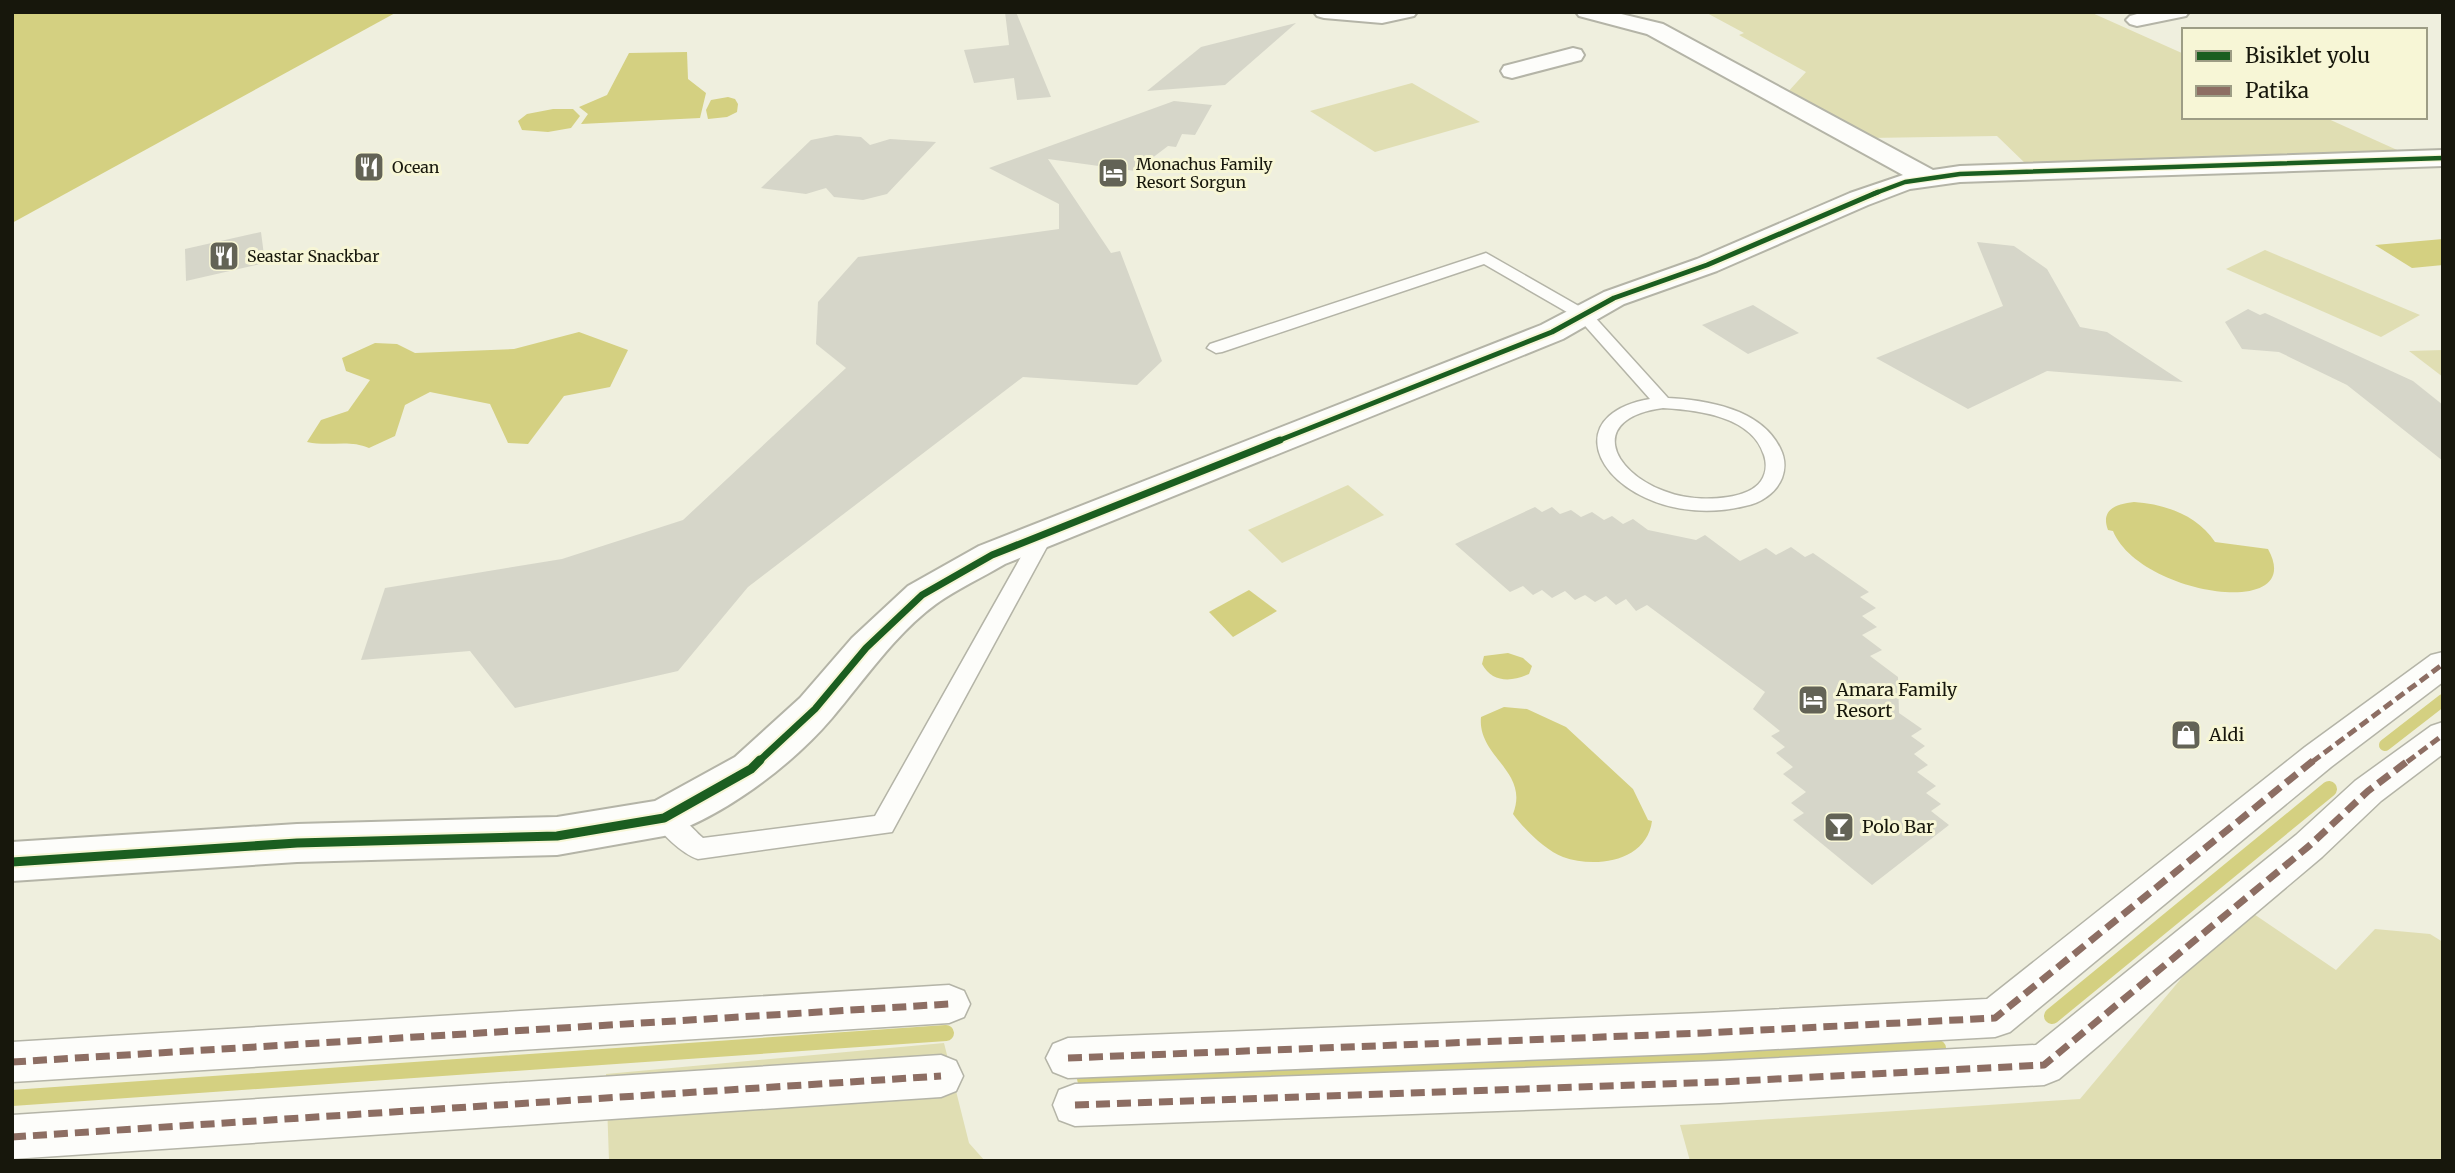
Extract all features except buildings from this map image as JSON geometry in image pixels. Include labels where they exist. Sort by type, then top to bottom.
[{"type":"street","points":[[1324,12],[1382,17],[1407,12]]},
{"type":"street","points":[[1586,12],[1655,29],[1930,178]]},
{"type":"street","points":[[2137,20],[2179,12]]},
{"type":"street","points":[[1512,71],[1573,55]]},
{"type":"street","points":[[12,862],[297,843],[557,836],[664,818],[751,769],[815,709],[866,648],[922,595],[992,555],[1552,332],[1614,299],[1707,265],[1859,199],[1906,182],[1960,174],[2443,158]]},
{"type":"street","points":[[1068,1058],[1704,1033],[1994,1018],[2318,757],[2443,664]]},
{"type":"street","points":[[1075,1105],[1720,1082],[2044,1065],[2309,846],[2368,792],[2443,735]]},
{"type":"street","points":[[12,1062],[949,1004]]},
{"type":"street","points":[[12,1137],[941,1076]]},
{"type":"lane","points":[[1216,348],[1486,258],[1585,316],[1663,402],[1692,404],[1715,410],[1742,421],[1761,434],[1774,452],[1778,468],[1772,485],[1758,495],[1734,504],[1707,506],[1655,494],[1630,481],[1615,468],[1605,450],[1605,434],[1614,419],[1635,408],[1663,402]]},
{"type":"lane","points":[[664,818],[698,849],[883,825],[1045,532]]},
{"type":"shaded area","points":[[12,12],[397,12],[12,223]]},
{"type":"shaded area","points":[[1705,12],[2090,12],[2182,53],[2182,119],[2328,119],[2406,154],[2027,165],[1997,136],[1869,138],[1787,93],[1806,72],[1739,35],[1744,33]]},
{"type":"shaded area","points":[[687,52],[688,79],[706,93],[700,118],[581,124],[588,114],[579,107],[607,95],[629,53]]},
{"type":"shaded area","points":[[1412,83],[1480,122],[1375,152],[1310,111]]},
{"type":"shaded area","points":[[728,97],[735,99],[738,104],[737,112],[727,117],[708,119],[706,110],[711,100]]},
{"type":"shaded area","points":[[553,109],[573,109],[580,116],[571,128],[548,132],[522,130],[518,121],[527,114]]},
{"type":"shaded area","points":[[2443,239],[2443,265],[2412,268],[2375,245]]},
{"type":"shaded area","points":[[2265,250],[2420,315],[2381,337],[2226,269]]},
{"type":"shaded area","points":[[579,332],[628,350],[610,387],[564,396],[528,444],[508,443],[490,404],[430,392],[405,405],[395,436],[369,448],[354,444],[307,442],[321,420],[348,411],[370,380],[346,371],[342,358],[375,343],[397,344],[415,353],[514,349]]},
{"type":"shaded area","points":[[2443,350],[2443,377],[2409,351]]},
{"type":"shaded area","points":[[1348,485],[1384,515],[1282,563],[1248,530]]},
{"type":"shaded area","points":[[2134,502],[2169,508],[2190,518],[2215,542],[2268,549],[2274,572],[2264,586],[2243,592],[2215,591],[2184,584],[2154,571],[2129,553],[2113,531],[2108,530],[2108,512],[2116,506]]},
{"type":"shaded area","points":[[1249,590],[1277,611],[1233,637],[1209,612]]},
{"type":"shaded area","points":[[1508,653],[1523,658],[1532,666],[1529,674],[1509,679],[1497,678],[1482,664],[1484,656]]},
{"type":"shaded area","points":[[1504,707],[1527,709],[1566,727],[1633,789],[1648,820],[1652,821],[1648,835],[1641,845],[1618,859],[1576,861],[1556,854],[1529,832],[1513,814],[1515,786],[1482,731],[1481,717]]},
{"type":"shaded area","points":[[2242,906],[2336,970],[2375,929],[2430,934],[2443,942],[2443,1161],[1690,1161],[1680,1125],[2080,1099]]},
{"type":"shaded area","points":[[944,1043],[969,1143],[985,1161],[609,1161],[606,1074]]},
{"type":"waterway","points":[[2385,745],[2443,700]]},
{"type":"waterway","points":[[2052,1016],[2329,789]]},
{"type":"waterway","points":[[12,1098],[946,1033]]},
{"type":"waterway","points":[[1085,1079],[1938,1048]]},
{"type":"marked path","points":[[1068,1058],[1704,1033],[1995,1018],[2318,757],[2443,664]]},
{"type":"marked path","points":[[1075,1105],[1720,1082],[2044,1065],[2309,846],[2368,791],[2443,735]]},
{"type":"marked path","points":[[12,1062],[949,1004]]},
{"type":"marked path","points":[[12,1137],[941,1076]]},
{"type":"cycle path","points":[[12,862],[297,843],[557,836],[664,818],[751,769],[815,709],[866,648],[922,595],[992,555],[1552,332],[1614,298],[1707,265],[1859,199],[1905,182],[1960,174],[2443,158]]},
{"type":"place","name":"Ocean","points":[[369,167]]},
{"type":"place","name":"Monachus Family Resort Sorgun","points":[[1113,173]]},
{"type":"place","name":"Seastar Snackbar","points":[[224,256]]},
{"type":"place","name":"Amara Family Resort","points":[[1813,700]]},
{"type":"place","name":"Aldi","points":[[2186,735]]},
{"type":"place","name":"Polo Bar","points":[[1839,827]]}]
